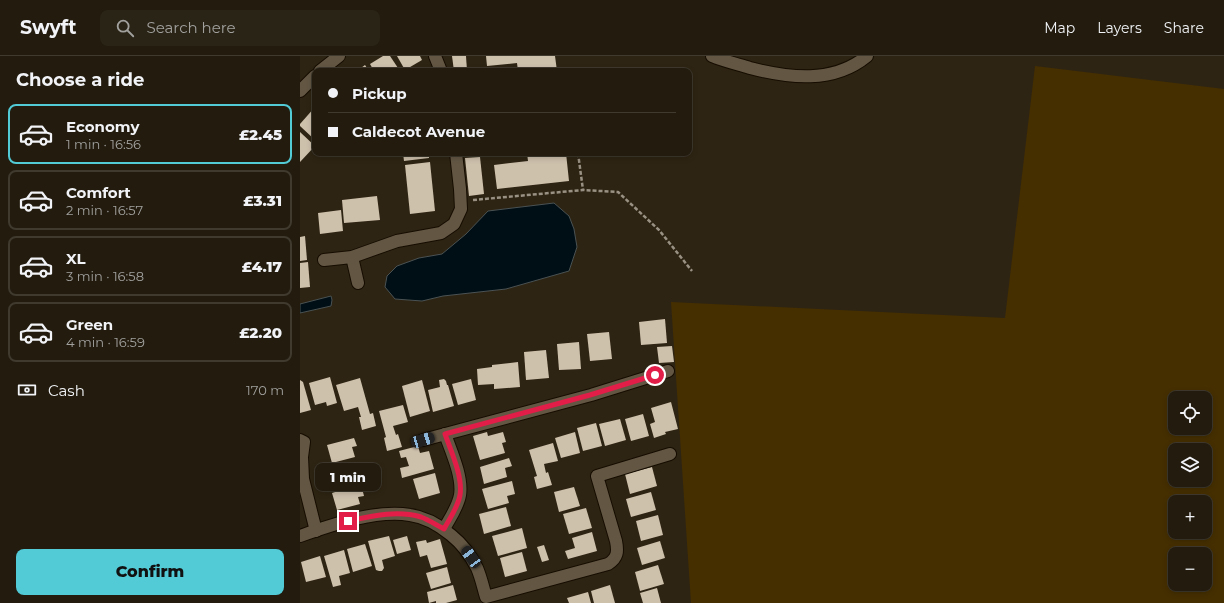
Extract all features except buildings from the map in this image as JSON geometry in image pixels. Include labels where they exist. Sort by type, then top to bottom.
[{"type":"street","points":[[323,68],[339,56]]},
{"type":"street","points":[[435,56],[440,68]]},
{"type":"street","points":[[712,56],[764,72],[799,77],[842,71],[850,68],[866,56]]},
{"type":"street","points":[[300,91],[312,79]]},
{"type":"street","points":[[324,260],[352,257],[398,241],[441,233],[454,224],[461,209],[456,156]]},
{"type":"street","points":[[352,257],[358,282]]},
{"type":"street","points":[[423,440],[590,395],[668,371]]},
{"type":"street","points":[[444,529],[455,510],[461,490],[460,481],[445,434]]},
{"type":"street","points":[[302,441],[303,479],[316,531]]},
{"type":"street","points":[[300,536],[359,519],[397,514],[421,518],[444,529],[455,538],[471,557],[480,576],[487,600],[608,564],[613,561],[618,552],[616,541],[597,476],[670,454]]},
{"type":"path","points":[[578,156],[583,190]]},
{"type":"path","points":[[460,201],[583,190],[618,192],[659,230],[692,271]]},
{"type":"shaded area","points":[[1035,66],[1224,89],[1224,603],[691,603],[671,302],[1005,318]]},
{"type":"shaded area","points":[[554,203],[569,216],[574,229],[577,247],[569,271],[506,289],[443,296],[422,301],[395,299],[385,287],[387,276],[397,266],[419,258],[442,254],[466,234],[488,211]]},
{"type":"shaded area","points":[[331,296],[331,306],[300,313],[300,304]]},
{"type":"route","points":[[348,521],[397,514],[410,515],[431,522],[444,529],[455,510],[461,490],[460,481],[445,434],[590,395],[655,375]]}]
